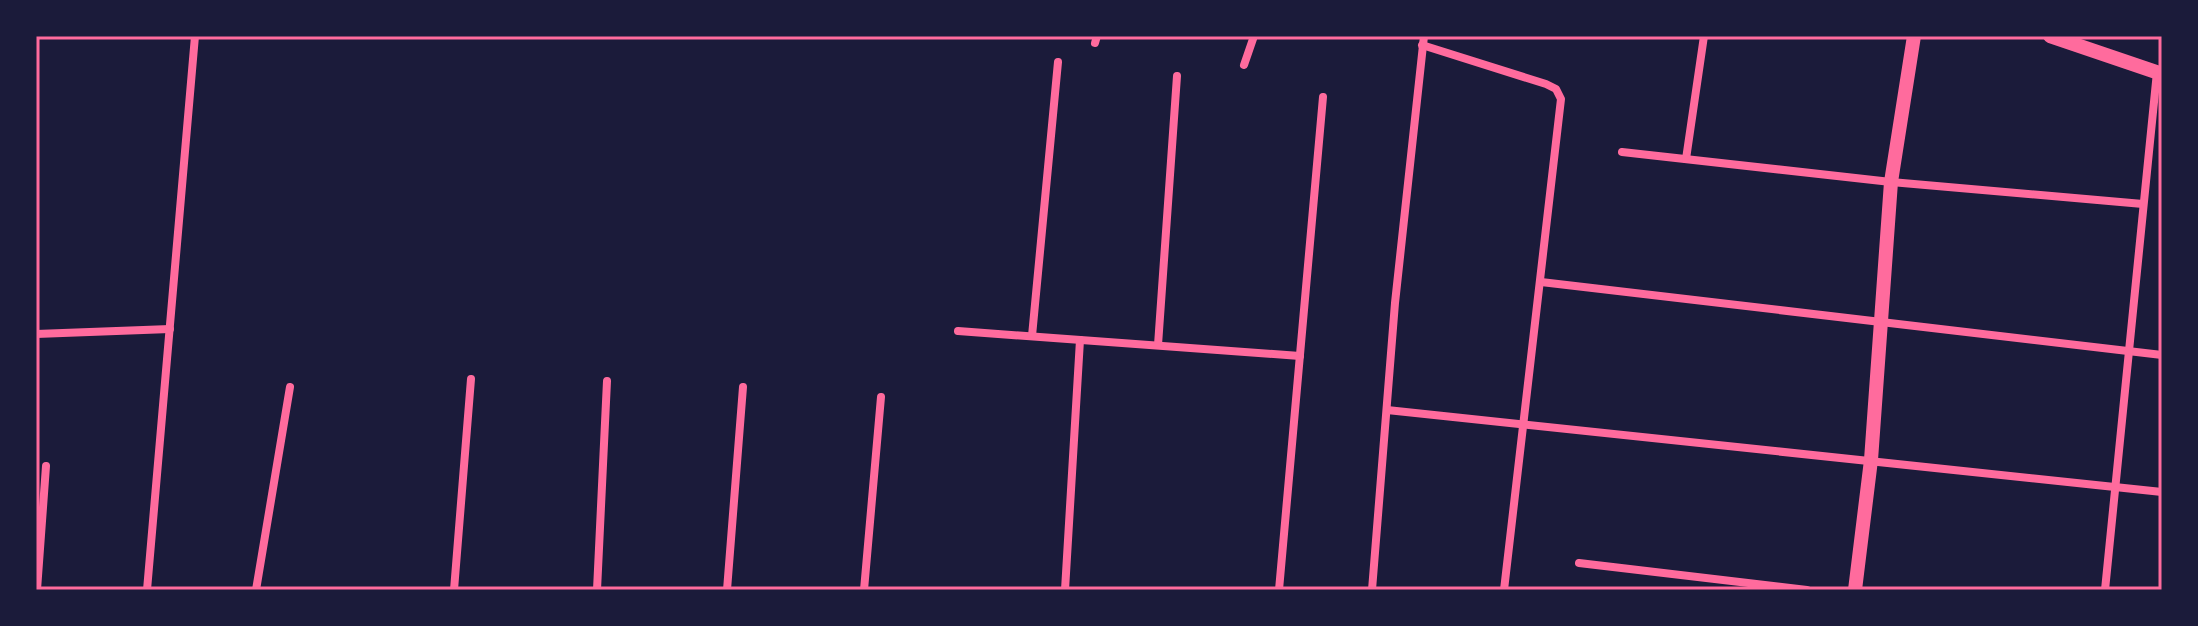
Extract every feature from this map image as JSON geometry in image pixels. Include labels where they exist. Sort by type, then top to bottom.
[{"type":"street","points":[[147,590],[195,36]]},
{"type":"street","points":[[1244,65],[1254,36]]},
{"type":"street","points":[[1686,159],[1704,36]]},
{"type":"street","points":[[1855,590],[1871,460],[1891,182],[1914,36]]},
{"type":"street","points":[[2050,36],[2159,73],[2105,590]]},
{"type":"street","points":[[1372,590],[1423,40],[1546,84],[1556,89],[1561,99],[1504,590]]},
{"type":"street","points":[[1032,336],[1058,62]]},
{"type":"street","points":[[1158,345],[1177,76]]},
{"type":"street","points":[[1279,590],[1323,97]]},
{"type":"street","points":[[1622,152],[1891,182],[2143,204]]},
{"type":"street","points":[[1541,282],[2162,355]]},
{"type":"street","points":[[36,334],[170,329]]},
{"type":"street","points":[[958,331],[1300,356]]},
{"type":"street","points":[[1065,590],[1080,340]]},
{"type":"street","points":[[454,590],[471,379]]},
{"type":"street","points":[[597,590],[607,381]]},
{"type":"street","points":[[256,590],[290,387]]},
{"type":"street","points":[[727,590],[743,387]]},
{"type":"street","points":[[864,590],[881,397]]},
{"type":"street","points":[[1387,410],[2162,492]]},
{"type":"street","points":[[37,590],[46,466]]},
{"type":"street","points":[[1579,563],[1807,590]]}]
